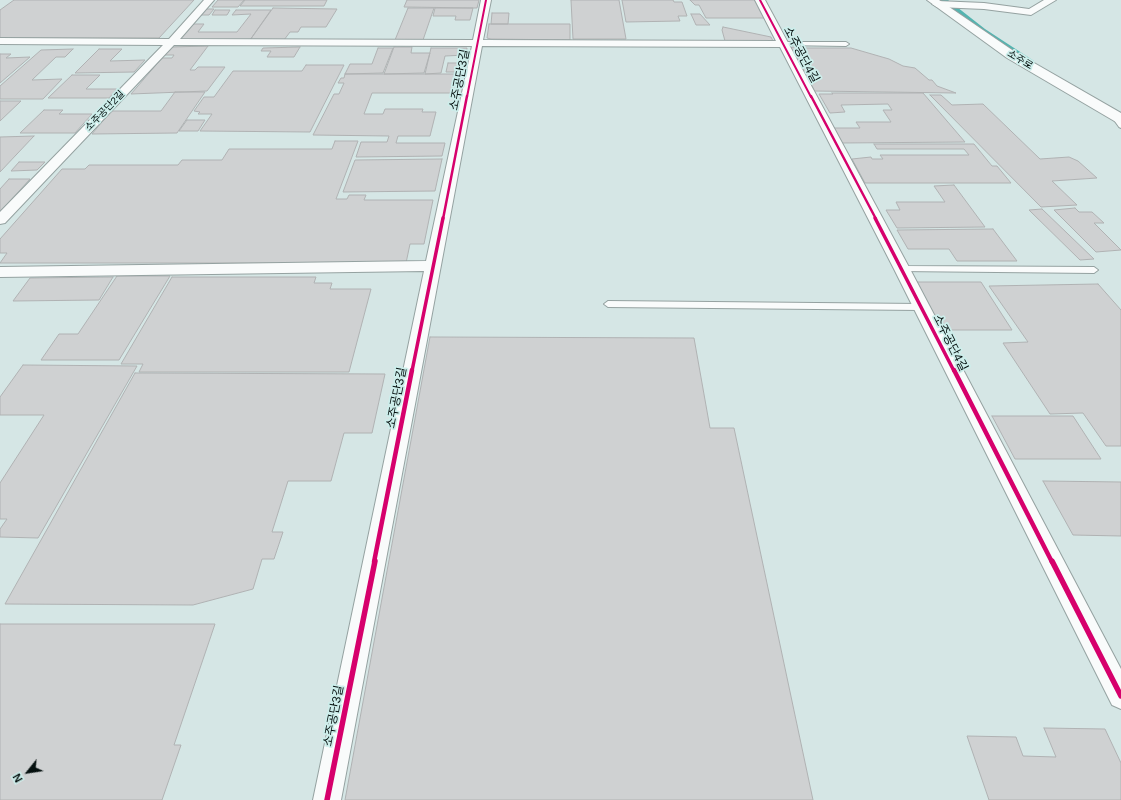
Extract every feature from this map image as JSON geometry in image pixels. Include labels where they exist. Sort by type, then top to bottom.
[{"type":"street","name":"소주공단2길","points":[[0,220],[172,41],[208,0]]},
{"type":"street","name":"소주공단3길","points":[[327,800],[486,0]]},
{"type":"street","name":"소주공단4길","points":[[760,0],[902,269],[920,307],[1121,696]]},
{"type":"street","points":[[935,2],[1031,12],[1051,0]]},
{"type":"street","name":"소주로","points":[[935,2],[1011,55],[1118,115]]},
{"type":"street","name":"소주공단3길","points":[[0,41],[477,42]]},
{"type":"street","points":[[477,42],[783,44]]},
{"type":"street","points":[[0,272],[433,266]]},
{"type":"lane","points":[[783,44],[846,44]]},
{"type":"lane","points":[[1118,115],[1121,126]]},
{"type":"lane","points":[[902,269],[1094,270]]},
{"type":"lane","points":[[608,304],[920,307]]},
{"type":"water","points":[[936,0],[948,0],[985,29],[1034,61],[1025,62]]},
{"type":"building","points":[[14,0],[194,0],[159,38],[0,38],[0,10]]},
{"type":"building","points":[[218,0],[244,0],[238,7],[212,7]]},
{"type":"building","points":[[245,0],[327,0],[324,6],[240,6]]},
{"type":"building","points":[[407,0],[479,0],[477,8],[404,7]]},
{"type":"building","points":[[571,0],[619,0],[626,39],[573,39]]},
{"type":"building","points":[[622,0],[673,0],[674,2],[682,2],[687,16],[678,16],[680,21],[626,22]]},
{"type":"building","points":[[690,0],[757,0],[766,18],[706,18],[699,5],[695,5]]},
{"type":"building","points":[[273,8],[337,9],[326,27],[301,27],[298,32],[290,32],[284,40],[250,40]]},
{"type":"building","points":[[408,8],[434,8],[423,40],[395,40]]},
{"type":"building","points":[[435,8],[473,8],[470,20],[455,20],[456,16],[433,16]]},
{"type":"building","points":[[204,9],[214,9],[209,15],[199,15]]},
{"type":"building","points":[[215,10],[230,10],[227,15],[212,15]]},
{"type":"building","points":[[236,10],[271,10],[250,40],[179,40],[190,24],[204,24],[198,32],[237,32],[251,14],[232,15]]},
{"type":"building","points":[[492,13],[509,13],[508,24],[491,24]]},
{"type":"building","points":[[691,14],[700,14],[710,25],[696,25]]},
{"type":"building","points":[[489,24],[570,24],[570,40],[491,39],[487,38]]},
{"type":"building","points":[[723,27],[771,37],[773,41],[725,41],[722,30]]},
{"type":"building","points":[[208,46],[190,70],[195,70],[198,67],[225,67],[207,91],[131,94],[162,58],[172,58],[174,55],[164,55],[172,47]]},
{"type":"building","points":[[802,46],[803,48],[851,48],[889,59],[903,66],[915,68],[929,80],[932,80],[937,86],[956,93],[814,91],[788,48]]},
{"type":"building","points":[[300,47],[294,57],[267,57],[271,51],[261,51],[263,48]]},
{"type":"building","points":[[394,47],[412,47],[411,53],[430,53],[424,73],[384,74]]},
{"type":"building","points":[[378,48],[393,48],[383,73],[345,74],[350,64],[372,64]]},
{"type":"building","points":[[431,48],[467,48],[466,55],[445,56],[441,73],[425,74]]},
{"type":"building","points":[[73,49],[65,57],[56,57],[32,80],[62,79],[43,99],[0,99],[0,86],[41,50]]},
{"type":"building","points":[[99,49],[122,49],[110,61],[145,60],[134,72],[75,73]]},
{"type":"building","points":[[0,54],[11,54],[6,58],[30,57],[0,83]]},
{"type":"building","points":[[448,63],[464,63],[462,72],[446,72]]},
{"type":"building","points":[[306,65],[344,65],[310,132],[200,131],[212,114],[198,114],[200,112],[194,111],[204,97],[214,97],[233,71],[302,71]]},
{"type":"building","points":[[345,74],[461,74],[457,93],[372,93],[364,114],[383,114],[385,109],[423,109],[422,112],[436,112],[430,136],[398,136],[396,143],[445,143],[442,156],[356,157],[361,142],[387,142],[389,136],[313,135],[334,94],[339,94],[344,83],[338,83],[341,78],[344,78]]},
{"type":"building","points":[[72,75],[100,75],[86,89],[117,89],[109,98],[48,98]]},
{"type":"building","points":[[175,92],[205,92],[177,133],[92,134],[111,111],[161,111]]},
{"type":"building","points":[[832,93],[923,93],[965,142],[841,143],[833,128],[860,128],[856,122],[891,122],[883,110],[892,110],[888,104],[841,105],[845,112],[830,113],[819,94],[833,94]]},
{"type":"building","points":[[930,95],[941,95],[952,105],[983,104],[1040,159],[1069,157],[1078,161],[1097,178],[1052,181],[1077,205],[1041,207]]},
{"type":"building","points":[[0,101],[21,101],[0,121]]},
{"type":"building","points":[[44,110],[63,110],[59,114],[92,114],[75,133],[20,133]]},
{"type":"building","points":[[187,120],[205,120],[198,131],[179,131]]},
{"type":"building","points":[[34,136],[0,172],[0,137]]},
{"type":"building","points":[[335,141],[358,141],[336,199],[347,199],[349,195],[366,195],[364,200],[433,200],[424,244],[410,244],[406,263],[0,263],[7,253],[0,253],[0,239],[62,169],[85,169],[89,165],[178,165],[182,160],[222,160],[229,149],[332,149]]},
{"type":"building","points":[[874,144],[974,144],[992,166],[997,166],[1011,183],[865,183],[852,159],[871,157],[872,159],[883,159],[880,155],[969,155],[964,149],[877,149]]},
{"type":"building","points":[[442,159],[435,191],[343,192],[355,160]]},
{"type":"building","points":[[19,162],[45,162],[37,170],[11,171]]},
{"type":"building","points":[[9,179],[30,179],[0,212],[0,189]]},
{"type":"building","points":[[954,185],[985,227],[897,228],[886,210],[900,210],[896,202],[945,202],[934,186]]},
{"type":"building","points":[[1075,208],[1079,212],[1092,212],[1104,223],[1094,223],[1121,250],[1096,252],[1054,210]]},
{"type":"building","points":[[1042,209],[1094,259],[1080,260],[1029,210]]},
{"type":"building","points":[[993,229],[1017,261],[957,261],[949,249],[908,249],[897,230]]},
{"type":"building","points":[[117,276],[170,276],[119,360],[41,360],[59,334],[78,334]]},
{"type":"building","points":[[113,277],[99,300],[13,301],[30,278]]},
{"type":"building","points":[[172,277],[316,277],[314,283],[332,283],[330,289],[371,289],[349,372],[139,372],[143,364],[121,364]]},
{"type":"building","points":[[914,282],[981,282],[1012,330],[940,330]]},
{"type":"building","points":[[1098,284],[1121,310],[1121,446],[1106,446],[1083,413],[1050,414],[1003,343],[1028,342],[989,286]]},
{"type":"building","points":[[430,337],[694,338],[710,428],[734,428],[813,800],[345,800]]},
{"type":"building","points":[[23,365],[137,366],[38,538],[0,537],[0,529],[7,519],[0,519],[0,483],[44,415],[0,415],[0,397]]},
{"type":"building","points":[[135,373],[385,374],[372,433],[344,433],[331,481],[288,481],[272,532],[283,532],[274,559],[262,559],[253,589],[193,605],[5,604]]},
{"type":"building","points":[[992,416],[1073,416],[1101,459],[1015,459]]},
{"type":"building","points":[[1043,481],[1121,482],[1121,536],[1073,535]]},
{"type":"building","points":[[0,624],[215,624],[174,745],[181,745],[162,800],[0,800]]},
{"type":"building","points":[[1044,728],[1105,729],[1121,763],[1121,800],[989,800],[967,736],[1016,737],[1023,756],[1056,757]]},
{"type":"cycle path","points":[[327,800],[486,0]]},
{"type":"cycle path","points":[[760,0],[902,269],[1121,696]]}]
